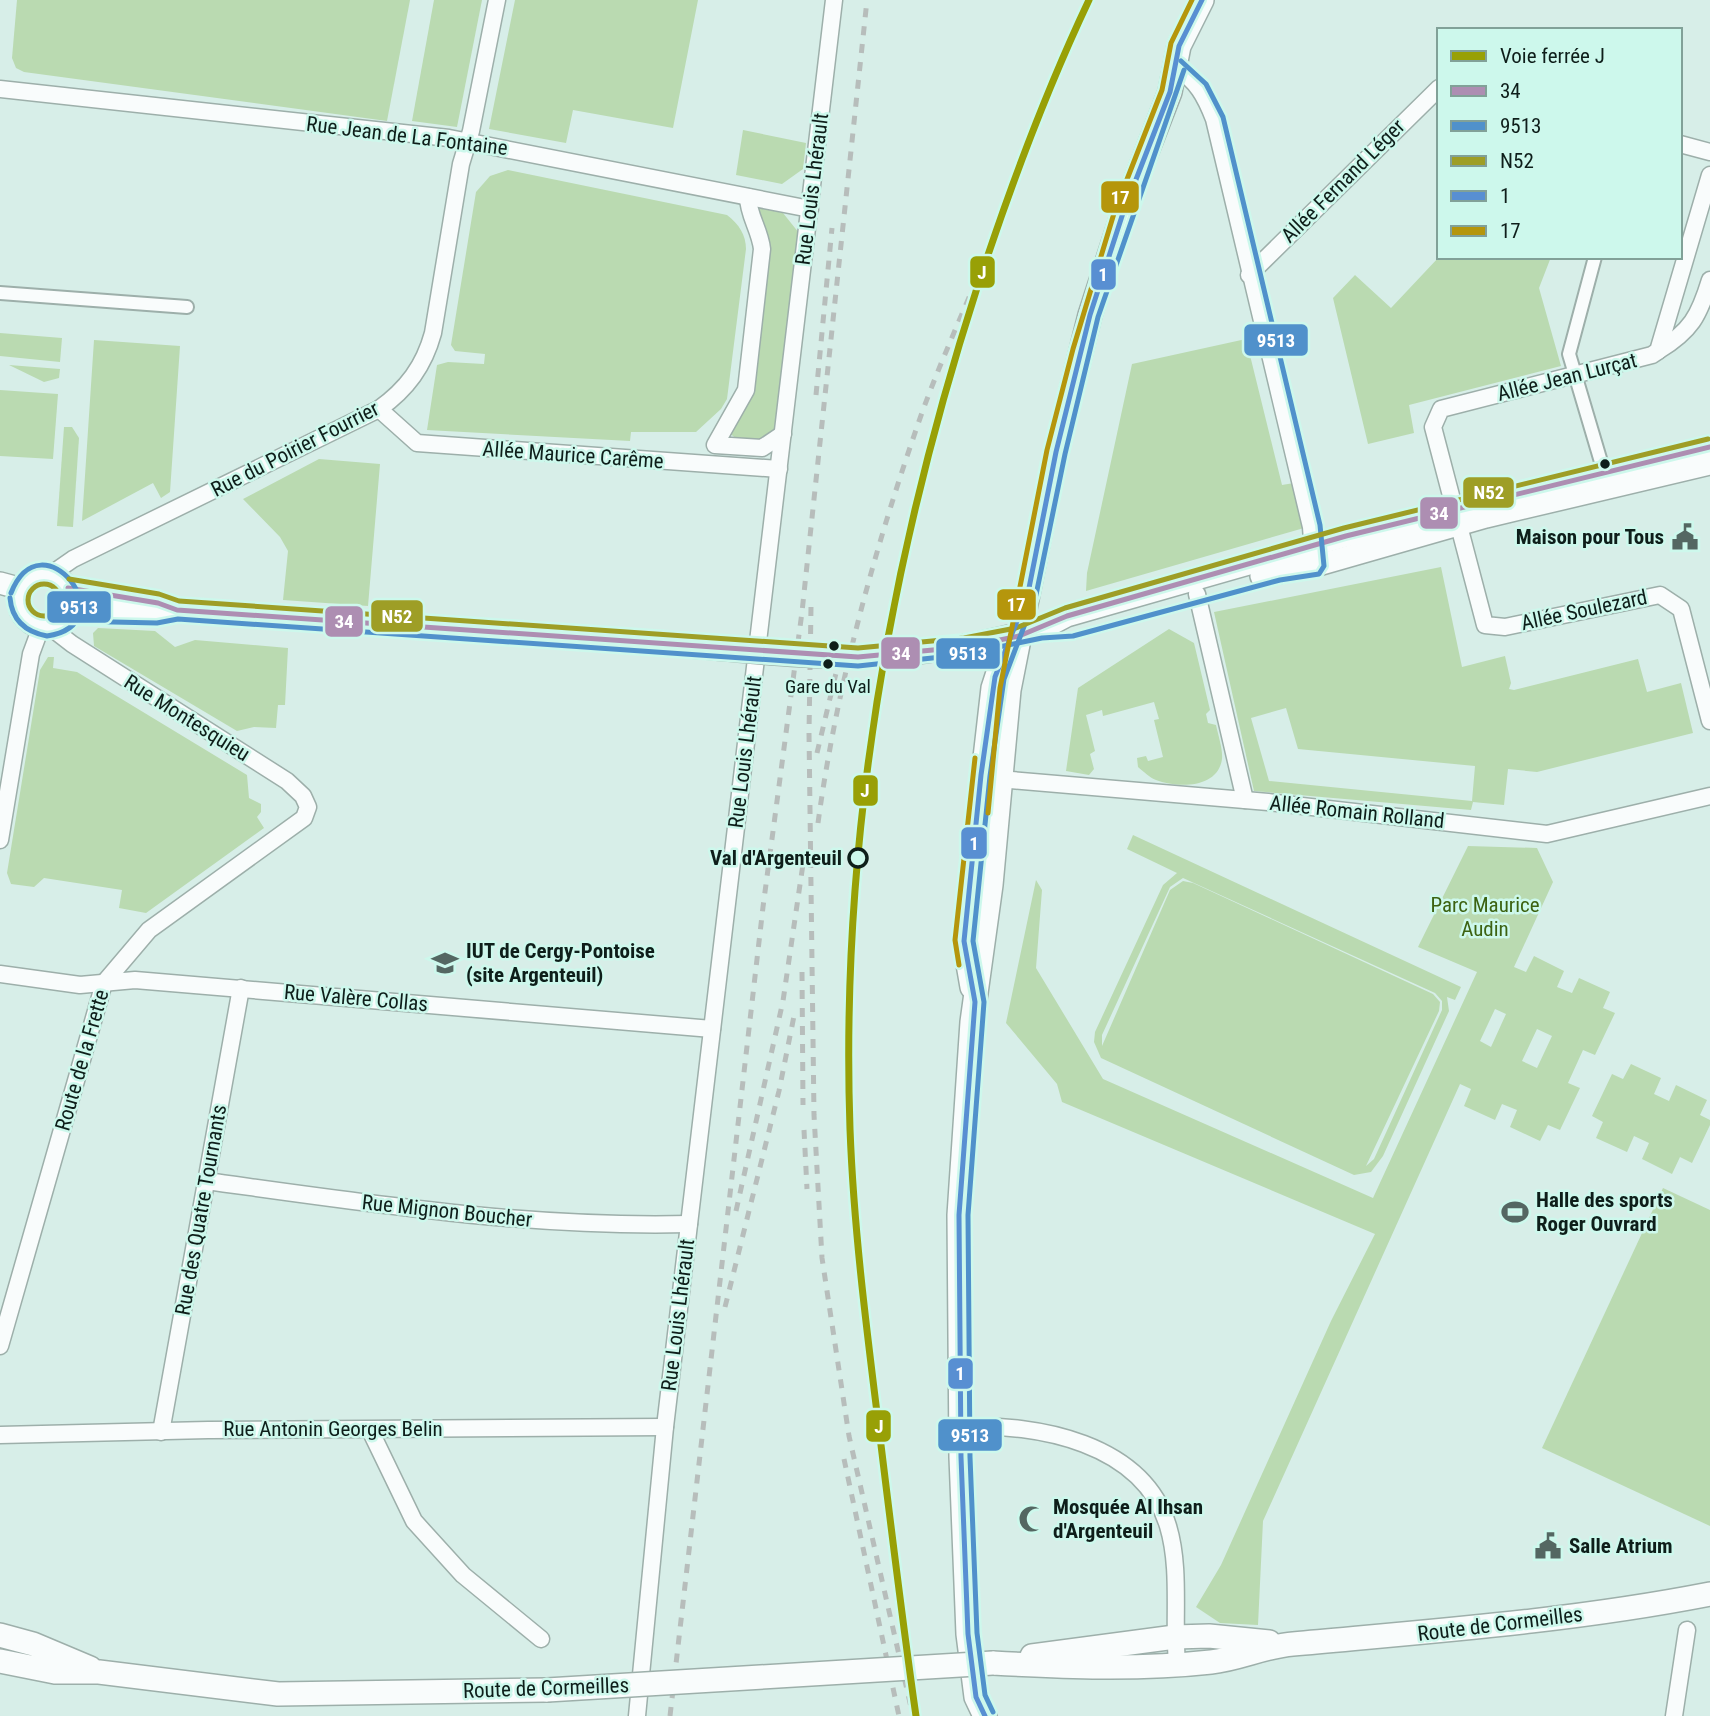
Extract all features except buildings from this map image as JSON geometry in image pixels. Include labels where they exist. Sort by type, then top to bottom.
[{"type":"main road","points":[[985,1716],[976,1697],[968,1634],[959,1215],[975,1002],[991,885],[1009,690],[1056,452],[1090,315],[1124,213],[1170,92],[1179,46],[1202,0]]},
{"type":"main road","points":[[975,1002],[964,941],[981,775],[995,677],[1028,593]]},
{"type":"main road","name":"Route de Cormeilles","points":[[99,1672],[278,1694],[547,1690],[993,1663],[1078,1667],[1177,1664],[1213,1662],[1290,1644],[1414,1635],[1563,1618],[1710,1594]]},
{"type":"main road","points":[[0,1635],[33,1644],[99,1672]]},
{"type":"main road","name":"Route de Cormeilles","points":[[993,1663],[1078,1648],[1175,1637],[1209,1636],[1290,1644]]},
{"type":"main road","points":[[0,1661],[55,1672],[99,1672]]},
{"type":"street","name":"Rue du Poirier Fourrier","points":[[50,575],[74,559],[379,409],[398,395],[427,354],[497,0]]},
{"type":"street","name":"Rue Louis Lhérault","points":[[637,1715],[665,1427],[834,0]]},
{"type":"street","points":[[1176,68],[1203,92],[1214,119],[1311,527],[1313,557]]},
{"type":"street","name":"Rue Jean de La Fontaine","points":[[0,89],[467,142],[810,209]]},
{"type":"street","name":"Allée Fernand Léger","points":[[1249,275],[1437,90]]},
{"type":"street","points":[[1682,145],[1710,152]]},
{"type":"street","name":"Allée Jean Lurçat","points":[[1455,520],[1433,427],[1437,414],[1441,409],[1652,355],[1658,351],[1705,217],[1710,175]]},
{"type":"street","points":[[748,197],[748,211],[760,233],[762,249],[746,390],[715,445],[762,448],[783,434]]},
{"type":"street","points":[[1594,259],[1569,354],[1604,472]]},
{"type":"street","points":[[1658,351],[1687,332],[1701,309],[1710,280]]},
{"type":"street","points":[[0,293],[187,307]]},
{"type":"street","name":"Allée Maurice Carême","points":[[379,409],[417,443],[780,467]]},
{"type":"street","points":[[1048,626],[1067,615],[1313,557],[1455,520],[1604,472],[1710,447]]},
{"type":"street","points":[[762,448],[780,467]]},
{"type":"street","points":[[1455,520],[1486,517],[1710,464]]},
{"type":"street","name":"Allée Soulezard","points":[[1455,520],[1485,625],[1505,627],[1660,595],[1681,609],[1710,721]]},
{"type":"street","points":[[69,611],[157,614],[177,610],[858,657],[951,648],[1048,626],[1071,627],[1278,571],[1313,557]]},
{"type":"street","points":[[46,627],[10,612],[22,589],[32,578],[50,575],[68,588],[158,603],[177,610]]},
{"type":"street","points":[[0,583],[22,589]]},
{"type":"street","points":[[0,840],[31,654],[46,627],[64,618],[69,611],[68,588]]},
{"type":"street","points":[[1197,594],[1245,800]]},
{"type":"street","name":"Rue Montesquieu","points":[[46,627],[287,781],[307,801],[304,818]]},
{"type":"street","name":"Allée Romain Rolland","points":[[999,779],[1245,800],[1547,834],[1710,796]]},
{"type":"street","name":"Route de la Frette","points":[[0,1346],[104,983],[149,930],[304,818]]},
{"type":"street","name":"Rue Valère Collas","points":[[0,974],[80,985],[135,980],[712,1029]]},
{"type":"street","name":"Rue des Quatre Tournants","points":[[161,1432],[241,988]]},
{"type":"street","name":"Rue Mignon Boucher","points":[[206,1181],[385,1206],[512,1218],[640,1225],[689,1224]]},
{"type":"street","name":"Rue Antonin Georges Belin","points":[[0,1435],[665,1427]]},
{"type":"street","points":[[962,1427],[1023,1430],[1088,1445],[1120,1461],[1136,1475],[1159,1506],[1167,1526],[1173,1566],[1177,1664]]},
{"type":"street","points":[[370,1430],[414,1521],[463,1575],[541,1639]]},
{"type":"street","points":[[1674,1716],[1686,1630]]},
{"type":"green space","points":[[17,0],[410,0],[387,121],[24,72],[16,68],[12,58]]},
{"type":"green space","points":[[434,0],[482,0],[457,127],[412,121]]},
{"type":"green space","points":[[515,0],[698,0],[673,128],[573,110],[566,143],[489,129]]},
{"type":"green space","points":[[743,130],[806,143],[803,169],[782,184],[736,175]]},
{"type":"green space","points":[[508,170],[727,215],[738,226],[745,239],[746,249],[727,399],[721,409],[696,432],[631,432],[630,441],[427,430],[437,365],[448,362],[484,364],[485,354],[455,351],[451,345],[476,192],[490,176]]},
{"type":"green space","points":[[755,207],[783,213],[799,233],[777,434],[766,439],[746,441],[739,440],[729,432],[767,243],[765,230]]},
{"type":"green space","points":[[1437,259],[1550,259],[1539,288],[1561,366],[1409,405],[1414,433],[1368,444],[1333,298],[1355,275],[1391,308]]},
{"type":"green space","points":[[0,333],[62,338],[60,362],[0,356]]},
{"type":"green space","points":[[1246,339],[1282,485],[1294,483],[1304,528],[1086,591],[1087,573],[1132,364]]},
{"type":"green space","points":[[94,340],[180,346],[170,492],[161,498],[153,483],[82,521]]},
{"type":"green space","points":[[9,365],[60,369],[59,378],[44,382]]},
{"type":"green space","points":[[0,390],[58,394],[53,459],[0,456]]},
{"type":"green space","points":[[64,427],[72,427],[79,438],[73,527],[57,526]]},
{"type":"green space","points":[[319,459],[380,464],[368,606],[283,600],[288,551],[280,537],[243,499]]},
{"type":"green space","points":[[1441,567],[1462,667],[1505,656],[1511,683],[1509,689],[1514,690],[1638,659],[1647,692],[1681,683],[1693,733],[1537,772],[1508,769],[1504,805],[1473,802],[1471,810],[1254,791],[1214,612]],"holes":[[[1286,708],[1298,749],[1475,766],[1472,801],[1269,781],[1251,718]]]},
{"type":"green space","points":[[98,628],[155,631],[175,647],[195,640],[288,648],[285,705],[278,705],[276,728],[254,727],[237,731],[94,646],[93,633]]},
{"type":"green space","points":[[1169,629],[1194,643],[1210,710],[1206,714],[1208,723],[1216,725],[1221,746],[1222,759],[1219,769],[1205,781],[1185,785],[1156,780],[1138,767],[1137,758],[1146,756],[1148,761],[1163,757],[1154,720],[1159,719],[1154,702],[1103,716],[1102,710],[1086,715],[1095,751],[1090,754],[1094,769],[1089,775],[1066,771],[1078,688]]},
{"type":"green space","points":[[48,657],[54,657],[53,668],[77,672],[247,775],[249,798],[261,804],[261,812],[257,817],[264,828],[146,913],[119,908],[122,890],[44,878],[34,887],[11,884],[7,873],[40,670]]},
{"type":"green space","points":[[1133,835],[1461,987],[1455,1000],[1447,997],[1449,1011],[1383,1156],[1371,1172],[1354,1175],[1101,1058],[1094,1042],[1095,1032],[1163,885],[1177,873],[1127,849]],"holes":[[[1183,878],[1435,993],[1442,1001],[1442,1010],[1374,1159],[1366,1166],[1439,1011],[1440,1002],[1433,994],[1193,883],[1183,881],[1170,890],[1102,1046],[1102,1035],[1170,887]]]},
{"type":"green space","name":"Parc Maurice Audin","points":[[1468,846],[1537,848],[1553,882],[1514,967],[1526,972],[1534,956],[1564,971],[1557,987],[1572,993],[1579,978],[1610,992],[1603,1008],[1615,1013],[1595,1055],[1583,1050],[1568,1083],[1580,1088],[1560,1130],[1548,1125],[1540,1141],[1510,1127],[1517,1110],[1502,1104],[1495,1120],[1464,1106],[1471,1089],[1460,1084],[1263,1521],[1258,1625],[1220,1623],[1196,1607],[1221,1565],[1331,1321],[1375,1234],[1062,1102],[1057,1084],[1006,1023],[1036,880],[1042,890],[1036,968],[1103,1079],[1373,1198],[1477,972],[1418,947]],"holes":[[[1495,1009],[1506,1014],[1491,1047],[1480,1041]],[[1537,1029],[1552,1036],[1537,1068],[1522,1061]]]},
{"type":"green space","points":[[1631,1064],[1661,1078],[1654,1094],[1669,1101],[1676,1085],[1707,1100],[1700,1115],[1710,1120],[1710,1125],[1692,1163],[1680,1157],[1672,1174],[1642,1159],[1649,1143],[1634,1136],[1627,1152],[1596,1138],[1603,1122],[1592,1116],[1612,1074],[1623,1079]]},
{"type":"green space","points":[[1663,1188],[1710,1210],[1710,1526],[1542,1448]]},
{"type":"railway","points":[[670,1716],[763,907],[802,612],[867,0]]},
{"type":"railway","points":[[816,395],[832,228]]},
{"type":"railway","points":[[818,823],[835,723],[871,573],[926,403],[994,235]]},
{"type":"railway","points":[[811,607],[809,733],[814,1115],[822,1258],[849,1436],[913,1716]]},
{"type":"railway","points":[[817,753],[842,648]]},
{"type":"railway","points":[[736,1211],[783,1001],[803,864]]},
{"type":"railway","points":[[802,972],[803,1105]]},
{"type":"railway","points":[[725,1307],[779,1091],[795,1011]]},
{"type":"railway","points":[[804,1130],[807,1189]]},
{"type":"railway","points":[[844,1459],[899,1716]]},
{"type":"rail line","name":"J","points":[[916,1716],[867,1327],[852,1169],[849,1022],[853,915],[863,809],[877,703],[896,598],[919,493],[946,390],[1015,178],[1057,70],[1089,0]]},
{"type":"transit line","name":"17","points":[[988,813],[1000,688],[1047,450],[1073,349],[1115,210],[1162,90],[1171,43],[1192,0]]},
{"type":"transit line","name":"1","points":[[985,1716],[976,1697],[968,1634],[961,1457],[959,1215],[975,1002],[964,941],[981,775],[995,677],[1028,593],[1056,452],[1090,315],[1123,213],[1170,92],[1179,46],[1202,0]]},
{"type":"transit line","name":"9513","points":[[69,621],[157,623],[178,619],[858,666],[960,655],[1042,638],[1073,636],[1280,580],[1319,574],[1324,566],[1320,525],[1223,117],[1206,84],[1181,61]]},
{"type":"transit line","name":"9513","points":[[993,1712],[985,1695],[977,1633],[970,1457],[968,1215],[984,1002],[973,941],[990,776],[1004,679],[1036,595],[1065,454],[1098,317],[1184,70]]},
{"type":"transit line","name":"N52","points":[[69,579],[159,594],[179,601],[858,648],[964,638],[1016,628],[1065,608],[1344,528],[1708,439]]},
{"type":"transit line","name":"34","points":[[68,588],[158,603],[177,610],[858,657],[965,647],[1019,636],[1067,616],[1346,536],[1710,447]]},
{"type":"transit line","name":"9513","points":[[10,598],[11,606],[21,624],[33,632],[47,636],[70,628],[79,613],[79,597],[71,581],[57,569],[41,565],[25,572],[11,593]]},
{"type":"transit line","name":"N52","points":[[44,584],[56,588],[60,600],[56,612],[44,616],[32,612],[28,600],[32,588],[44,584]]},
{"type":"transit line","name":"17","points":[[959,965],[955,940],[975,758]]},
{"type":"place","name":"Maison pour Tous","points":[[1685,537]]},
{"type":"place","name":"Gare du Val","points":[[828,664]]},
{"type":"place","name":"Val d'Argenteuil","points":[[858,858]]},
{"type":"place","name":"IUT de Cergy-Pontoise (site Argenteuil)","points":[[445,963]]},
{"type":"place","name":"Halle des sports Roger Ouvrard","points":[[1515,1212]]},
{"type":"place","name":"Mosquée Al Ihsan d'Argenteuil","points":[[1032,1519]]},
{"type":"place","name":"Salle Atrium","points":[[1548,1546]]}]
